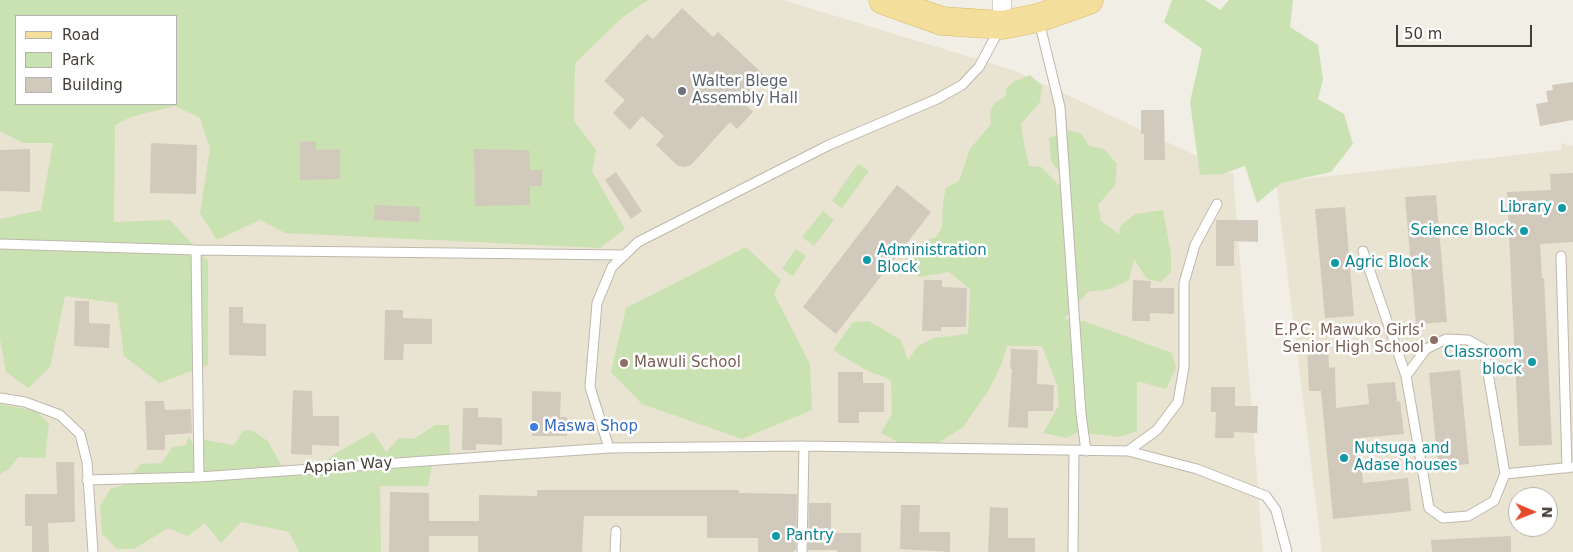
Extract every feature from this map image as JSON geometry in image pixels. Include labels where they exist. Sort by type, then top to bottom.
[{"type":"main road","points":[[882,0],[942,21],[1002,12],[1038,18],[1089,0]]},
{"type":"lane","points":[[610,448],[590,387],[597,303],[612,267],[638,242],[820,150],[937,99],[962,85],[978,67],[1002,12]]},
{"type":"lane","points":[[1038,18],[1060,107],[1079,385],[1086,451]]},
{"type":"lane","points":[[1128,451],[1157,430],[1178,402],[1184,368],[1184,283],[1195,245],[1217,204]]},
{"type":"lane","points":[[0,244],[196,250],[625,255]]},
{"type":"lane","points":[[196,250],[199,477]]},
{"type":"lane","points":[[1363,251],[1406,376],[1429,508],[1443,518],[1468,516],[1494,501],[1505,474],[1484,349],[1468,340],[1446,339],[1426,350],[1406,376]]},
{"type":"lane","points":[[1505,474],[1570,468],[1561,256]]},
{"type":"lane","points":[[0,398],[25,402],[60,415],[80,434],[86,462],[93,552]]},
{"type":"lane","points":[[802,552],[804,446]]},
{"type":"lane","name":"Appian Way","points":[[87,480],[199,477],[610,448],[804,446],[1128,451],[1197,469],[1266,496],[1276,510],[1287,552]]},
{"type":"lane","points":[[1073,552],[1074,451]]},
{"type":"lane","points":[[615,552],[616,531]]},
{"type":"shaded area","name":"Mawuli School","points":[[0,0],[783,0],[1016,71],[1233,173],[1263,552],[0,552]]},
{"type":"shaded area","name":"E.P.C. Mawuko Girls' Senior High School","points":[[1561,143],[1573,146],[1573,552],[1322,552],[1276,182],[1561,150]]},
{"type":"green space","points":[[0,0],[648,0],[623,17],[575,63],[574,121],[596,150],[592,171],[625,229],[600,248],[285,233],[260,220],[217,240],[200,213],[210,148],[200,118],[175,106],[131,117],[115,125],[114,222],[170,220],[208,261],[208,365],[159,383],[124,356],[117,303],[65,296],[50,367],[28,388],[6,372],[0,339],[0,219],[41,210],[53,143],[23,143],[0,131]]},
{"type":"green space","points":[[1172,0],[1205,0],[1220,10],[1229,0],[1293,0],[1290,27],[1318,45],[1323,79],[1318,99],[1344,114],[1353,144],[1331,172],[1281,183],[1257,203],[1245,166],[1222,174],[1200,175],[1190,102],[1202,49],[1164,22]]},
{"type":"green space","points":[[1030,75],[1042,86],[1040,102],[1021,124],[1029,166],[1041,167],[1059,185],[1065,179],[1051,161],[1049,138],[1068,130],[1082,134],[1089,146],[1104,149],[1117,164],[1115,185],[1098,205],[1101,221],[1119,234],[1120,226],[1135,214],[1163,210],[1171,254],[1171,272],[1161,282],[1147,279],[1134,259],[1129,280],[1110,289],[1088,292],[1064,319],[1084,321],[1172,353],[1176,368],[1166,389],[1137,381],[1137,431],[1119,437],[1078,432],[1066,438],[1043,433],[1059,405],[1057,385],[1042,346],[1007,346],[1002,363],[989,390],[963,427],[938,443],[898,442],[881,433],[892,414],[891,380],[866,370],[833,350],[853,322],[869,321],[901,340],[908,360],[918,346],[934,338],[968,334],[970,289],[949,272],[919,277],[907,259],[923,242],[936,237],[942,228],[943,201],[946,188],[959,181],[970,149],[991,124],[990,111],[995,103],[1006,96],[1006,89],[1013,82]]},
{"type":"green space","points":[[858,164],[869,171],[842,208],[832,201]]},
{"type":"green space","points":[[823,211],[834,220],[814,246],[802,237]]},
{"type":"green space","points":[[746,247],[781,280],[774,294],[810,364],[812,410],[742,439],[642,404],[611,372],[626,308]]},
{"type":"green space","points":[[796,249],[806,256],[793,276],[782,269]]},
{"type":"green space","points":[[0,404],[36,411],[49,424],[45,458],[18,457],[10,468],[0,474]]},
{"type":"green space","points":[[435,425],[449,425],[450,455],[462,455],[462,464],[432,465],[428,486],[380,486],[381,552],[299,552],[289,532],[241,522],[221,543],[205,523],[188,536],[168,528],[134,549],[117,549],[102,534],[100,506],[111,488],[122,486],[141,464],[162,463],[172,447],[186,445],[189,436],[194,446],[204,440],[234,445],[243,431],[251,430],[268,441],[281,465],[315,470],[333,455],[373,432],[386,452],[399,438],[414,439]]},
{"type":"building","name":"Walter Blege Assembly Hall","points":[[682,8],[713,37],[718,32],[764,75],[741,100],[753,112],[737,129],[730,122],[691,165],[685,167],[678,166],[656,145],[664,136],[642,116],[630,130],[613,113],[625,100],[604,81],[647,34],[653,39]]},
{"type":"building","points":[[1573,82],[1573,120],[1540,126],[1536,104],[1548,102],[1546,91],[1553,90],[1552,85]]},
{"type":"building","points":[[1141,110],[1164,110],[1165,160],[1144,160],[1144,134],[1141,134]]},
{"type":"building","points":[[316,141],[316,150],[340,149],[340,179],[300,180],[300,142]]},
{"type":"building","points":[[151,143],[197,145],[196,194],[150,193]]},
{"type":"building","points":[[30,149],[30,192],[0,191],[0,150]]},
{"type":"building","points":[[474,149],[529,150],[530,170],[542,170],[542,186],[530,186],[530,205],[475,206]]},
{"type":"building","points":[[616,172],[642,211],[631,219],[605,180]]},
{"type":"building","points":[[1573,173],[1573,242],[1540,244],[1542,278],[1544,278],[1552,445],[1519,446],[1507,192],[1551,190],[1550,174]]},
{"type":"building","name":"Administration Block","points":[[897,185],[931,212],[836,334],[803,307]]},
{"type":"building","points":[[1436,195],[1447,322],[1416,324],[1405,197]]},
{"type":"building","points":[[375,205],[420,207],[419,222],[374,220]]},
{"type":"building","name":"Agric Block","points":[[1345,207],[1354,316],[1325,318],[1315,209]]},
{"type":"building","points":[[1216,220],[1258,220],[1258,242],[1234,241],[1234,266],[1216,266]]},
{"type":"building","points":[[924,280],[942,280],[942,287],[967,288],[966,327],[941,327],[941,331],[922,331]]},
{"type":"building","points":[[1133,280],[1151,281],[1150,288],[1174,288],[1174,314],[1150,313],[1150,321],[1132,321]]},
{"type":"building","points":[[75,301],[89,301],[89,323],[110,324],[109,348],[74,346]]},
{"type":"building","points":[[229,307],[243,307],[243,323],[266,324],[266,356],[229,355]]},
{"type":"building","points":[[385,310],[403,310],[403,318],[432,319],[432,344],[404,344],[403,360],[384,360]]},
{"type":"building","name":"Nutsuga and Adase houses","points":[[1328,345],[1329,368],[1335,367],[1336,408],[1369,404],[1367,384],[1395,382],[1397,402],[1400,401],[1404,434],[1359,438],[1363,483],[1408,478],[1411,511],[1333,519],[1321,391],[1309,391],[1307,346]]},
{"type":"building","points":[[1011,349],[1038,350],[1037,384],[1054,385],[1053,411],[1028,411],[1028,428],[1008,427],[1012,369],[1010,369]]},
{"type":"building","name":"Classroom block","points":[[1460,370],[1469,464],[1438,467],[1429,373]]},
{"type":"building","points":[[838,372],[863,372],[863,383],[884,383],[884,412],[859,412],[859,423],[838,423]]},
{"type":"building","points":[[1211,387],[1235,387],[1235,406],[1258,406],[1257,433],[1234,432],[1234,438],[1215,438],[1216,412],[1211,412]]},
{"type":"building","points":[[293,390],[312,391],[313,416],[339,416],[339,446],[312,445],[312,455],[291,454]]},
{"type":"building","points":[[532,391],[561,392],[560,417],[567,417],[567,436],[532,436]]},
{"type":"building","points":[[145,401],[164,401],[165,410],[191,409],[192,433],[165,435],[165,450],[147,450]]},
{"type":"building","points":[[463,408],[478,408],[478,417],[502,418],[502,445],[476,444],[476,450],[462,450]]},
{"type":"building","points":[[56,462],[74,462],[75,522],[48,523],[49,552],[32,552],[32,526],[25,526],[25,494],[57,494]]},
{"type":"building","points":[[537,490],[739,490],[739,493],[797,494],[796,550],[794,552],[758,552],[758,538],[707,538],[707,516],[584,516],[582,552],[478,552],[478,536],[429,536],[429,552],[389,552],[390,492],[429,493],[429,521],[479,521],[479,495],[537,496]]},
{"type":"building","points":[[809,503],[831,503],[831,533],[861,533],[861,552],[808,550]]},
{"type":"building","points":[[901,505],[920,505],[919,532],[950,532],[950,552],[900,549]]},
{"type":"building","points":[[990,507],[1008,508],[1008,538],[1035,538],[1035,552],[988,552]]},
{"type":"building","points":[[1508,536],[1511,537],[1511,552],[1432,552],[1431,540]]},
{"type":"place","name":"Walter Blege Assembly Hall","points":[[682,91]]},
{"type":"place","name":"Library","points":[[1562,208]]},
{"type":"place","name":"Science Block","points":[[1524,231]]},
{"type":"place","name":"Administration Block","points":[[867,260]]},
{"type":"place","name":"Agric Block","points":[[1335,263]]},
{"type":"place","name":"E.P.C. Mawuko Girls' Senior High School","points":[[1434,340]]},
{"type":"place","name":"Classroom block","points":[[1532,362]]},
{"type":"place","name":"Mawuli School","points":[[624,363]]},
{"type":"place","name":"Maswa Shop","points":[[534,427]]},
{"type":"place","name":"Nutsuga and Adase houses","points":[[1344,458]]},
{"type":"place","name":"Pantry","points":[[776,536]]}]
